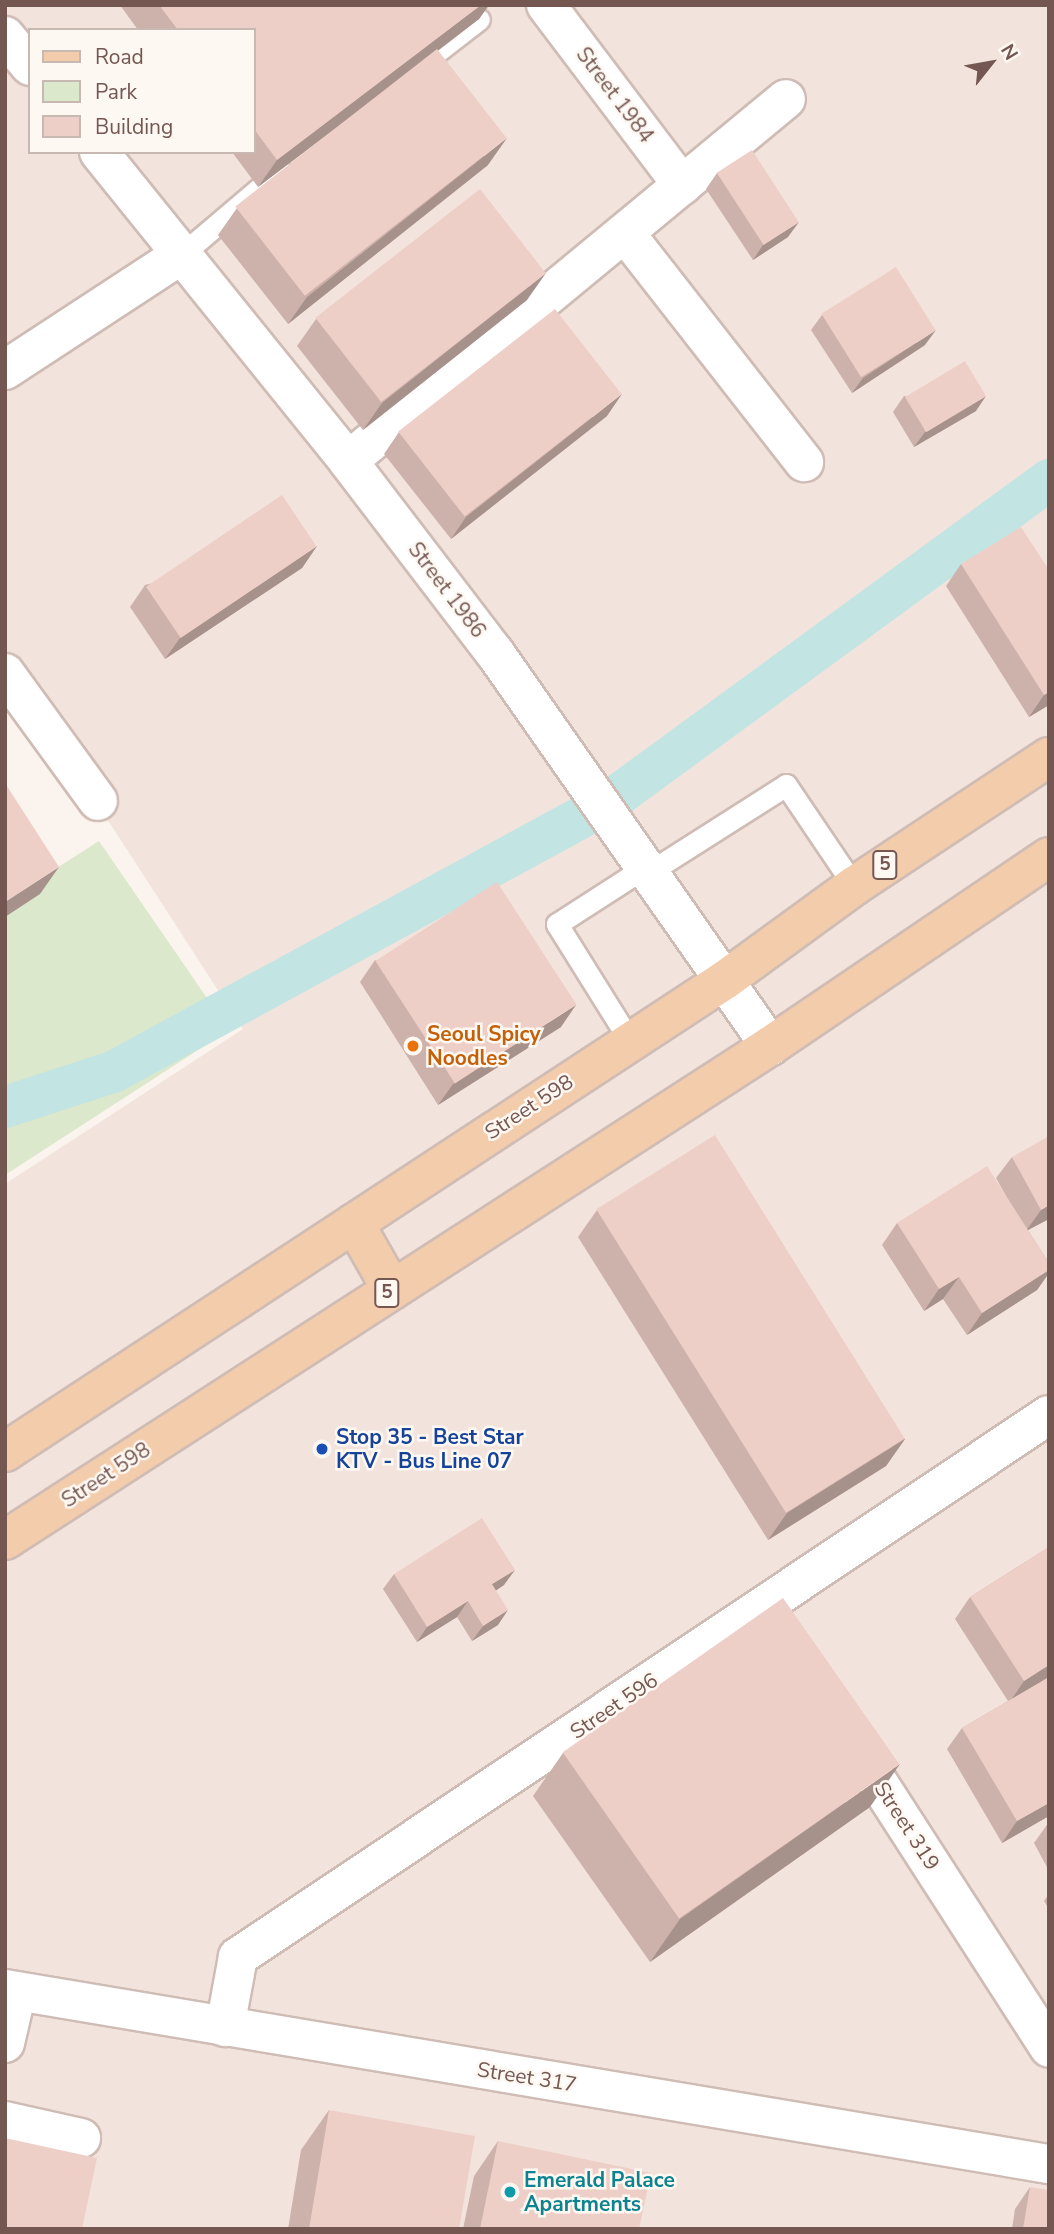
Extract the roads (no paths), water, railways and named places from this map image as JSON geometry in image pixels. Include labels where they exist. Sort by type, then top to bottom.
[{"type":"main road","name":"Street 598","points":[[5,1452],[725,980],[854,886],[1049,757]]},
{"type":"main road","name":"Street 598","points":[[5,1540],[769,1046],[1049,857]]},
{"type":"main road","points":[[354,1223],[392,1290]]},
{"type":"street","name":"Street 1984","points":[[546,5],[682,185]]},
{"type":"street","points":[[5,36],[28,64]]},
{"type":"street","points":[[348,461],[786,99]]},
{"type":"street","name":"Street 1986","points":[[101,154],[348,461],[582,772],[769,1046]]},
{"type":"street","points":[[625,233],[804,462]]},
{"type":"street","points":[[5,370],[181,255]]},
{"type":"street","points":[[5,673],[97,801]]},
{"type":"street","name":"Street 596","points":[[225,2027],[238,1957],[1049,1415]]},
{"type":"street","points":[[764,1605],[787,1640]]},
{"type":"street","name":"Street 319","points":[[832,1710],[1049,2048]]},
{"type":"street","points":[[5,2043],[11,1990]]},
{"type":"street","name":"Street 317","points":[[11,1990],[1049,2164]]},
{"type":"street","points":[[5,2121],[81,2138]]},
{"type":"lane","points":[[402,78],[479,19]]},
{"type":"lane","points":[[181,255],[303,154]]},
{"type":"lane","points":[[630,1041],[557,924],[642,858],[786,785],[854,886]]},
{"type":"waterway","points":[[5,1107],[113,1072],[606,804],[1049,480]]},
{"type":"place","name":"Seoul Spicy Noodles","points":[[413,1046]]},
{"type":"place","name":"Stop 35 - Best Star KTV - Bus Line 07","points":[[322,1449]]},
{"type":"place","name":"Emerald Palace Apartments","points":[[510,2192]]}]
